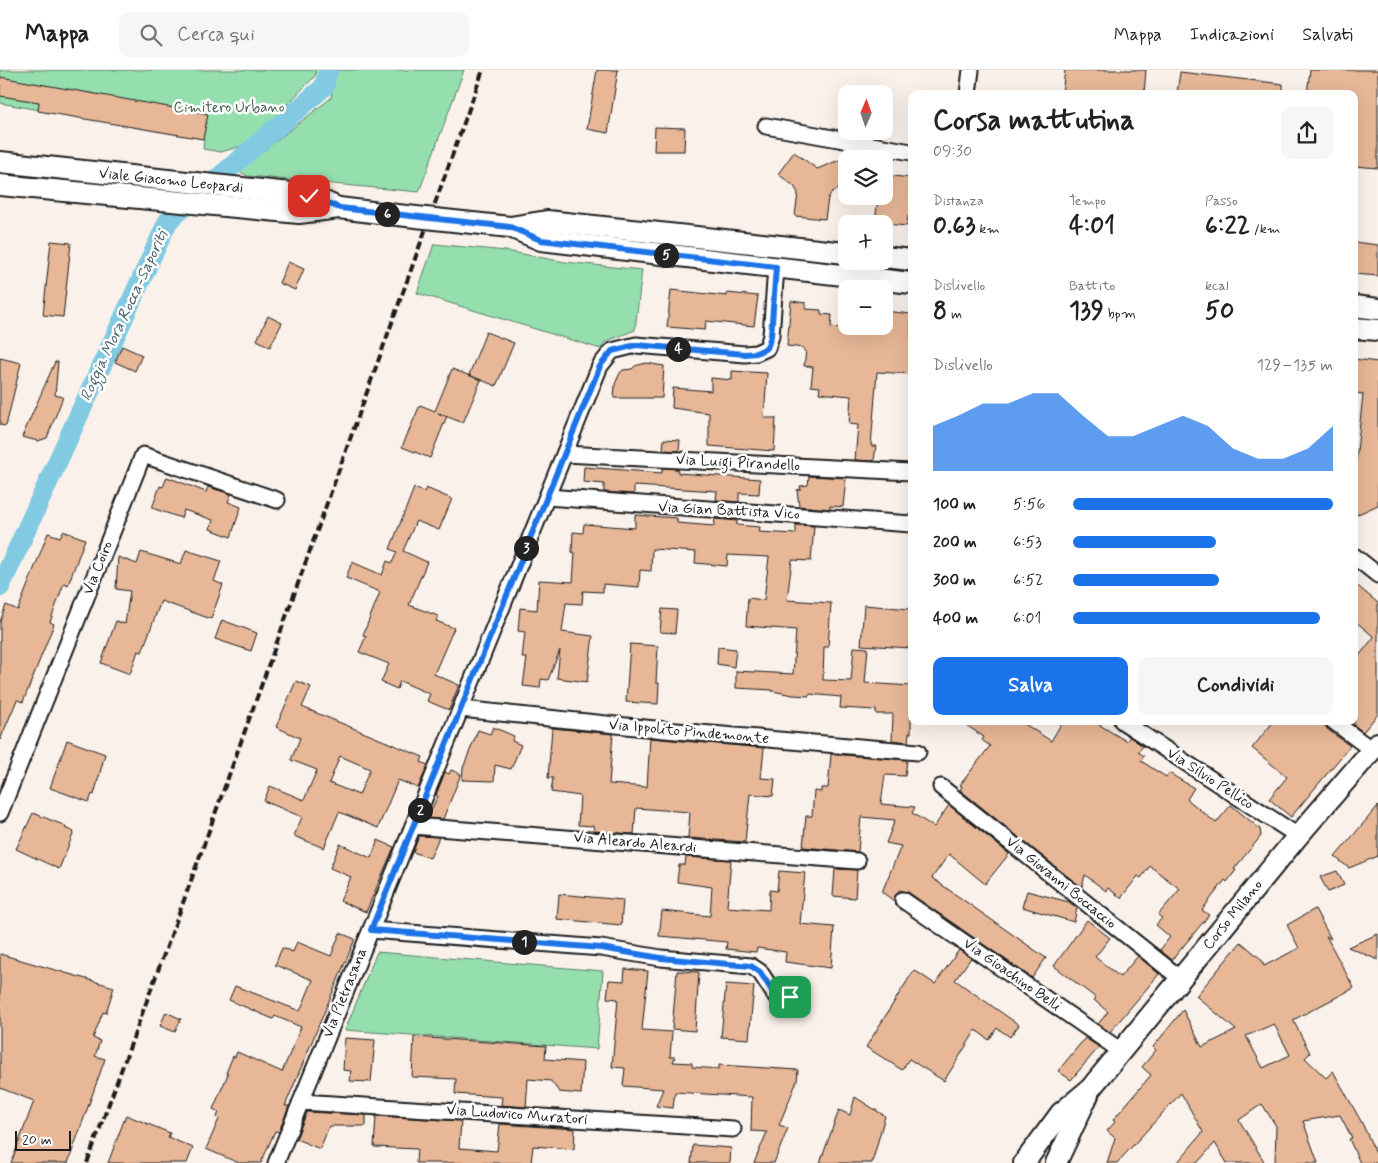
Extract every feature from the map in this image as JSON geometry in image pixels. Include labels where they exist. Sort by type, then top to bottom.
[{"type":"main road","name":"Viale Giacomo Leopardi","points":[[0,162],[309,196],[340,208],[388,214],[510,227],[547,221],[838,252]]},
{"type":"main road","name":"Viale Giacomo Leopardi","points":[[0,185],[299,213],[340,208]]},
{"type":"main road","name":"Viale Giacomo Leopardi","points":[[510,227],[541,240],[908,283]]},
{"type":"main road","points":[[893,258],[908,260]]},
{"type":"main road","points":[[1358,306],[1378,308]]},
{"type":"main road","points":[[1358,328],[1378,330]]},
{"type":"main road","name":"Corso Milano","points":[[1024,1163],[1061,1113],[1090,1089],[1298,836],[1375,747]]},
{"type":"main road","name":"Corso Milano","points":[[1056,1163],[1090,1089]]},
{"type":"street","points":[[968,90],[970,70]]},
{"type":"street","points":[[766,126],[908,151]]},
{"type":"street","name":"Via Pietrasana","points":[[276,1163],[600,366],[612,351],[636,345],[745,354],[756,353],[767,348],[771,336],[776,267]]},
{"type":"street","name":"Via Luigi Pirandello","points":[[565,454],[908,472]]},
{"type":"street","name":"Via Coiro","points":[[0,814],[142,455],[277,500]]},
{"type":"street","name":"Via Gian Battista Vico","points":[[547,497],[667,507],[784,513],[908,524]]},
{"type":"street","points":[[1358,559],[1378,575]]},
{"type":"street","name":"Via Ippolito Pindemonte","points":[[461,709],[665,730],[918,752]]},
{"type":"street","name":"Via Silvio Pellico","points":[[1128,725],[1298,836]]},
{"type":"street","points":[[1339,725],[1375,747]]},
{"type":"street","name":"Via Giovanni Boccaccio","points":[[941,787],[1181,979]]},
{"type":"street","name":"Via Aleardo Aleardi","points":[[413,826],[857,861]]},
{"type":"street","name":"Via Gioachino Belli","points":[[903,900],[1121,1052]]},
{"type":"street","points":[[371,930],[601,948],[661,958],[751,966],[760,972],[775,995],[790,997]]},
{"type":"street","name":"Via Ludovico Muratori","points":[[301,1102],[734,1129]]},
{"type":"green space","name":"Cimitero Urbano","points":[[0,70],[316,70],[315,76],[249,144],[221,152],[203,149],[204,139],[0,103]]},
{"type":"green space","points":[[336,70],[464,70],[419,192],[248,176],[238,171],[331,98]]},
{"type":"green space","points":[[434,244],[506,251],[565,262],[642,270],[635,330],[605,342],[601,349],[417,293]]},
{"type":"green space","points":[[377,952],[603,971],[597,1049],[345,1030]]},
{"type":"building","points":[[597,70],[618,70],[608,133],[587,129]]},
{"type":"building","points":[[1065,70],[1146,70],[1144,90],[1062,90]]},
{"type":"building","points":[[1310,70],[1378,70],[1378,168],[1358,166],[1358,90],[1308,90]]},
{"type":"building","points":[[1180,72],[1283,84],[1283,90],[1178,90]]},
{"type":"building","points":[[0,77],[208,114],[203,139],[38,111],[39,102],[0,96]]},
{"type":"building","points":[[655,127],[685,128],[684,151],[654,151]]},
{"type":"building","points":[[794,152],[817,169],[838,161],[838,189],[832,192],[828,198],[825,219],[795,216],[798,193],[794,186],[778,174]]},
{"type":"building","points":[[893,176],[908,178],[907,226],[893,225],[893,215],[876,215],[877,205],[893,205]]},
{"type":"building","points":[[51,241],[71,243],[63,317],[43,315]]},
{"type":"building","points":[[1358,242],[1378,245],[1378,276],[1358,274]]},
{"type":"building","points":[[288,262],[304,269],[295,290],[279,283]]},
{"type":"building","points":[[671,290],[727,296],[727,293],[758,296],[754,326],[706,321],[705,330],[667,327]]},
{"type":"building","points":[[791,301],[806,303],[806,309],[821,310],[821,314],[832,315],[831,327],[838,328],[838,335],[893,335],[893,312],[908,314],[908,374],[877,372],[871,446],[876,446],[874,461],[855,460],[858,425],[849,424],[851,396],[819,393],[820,387],[811,386],[813,367],[804,366],[806,351],[804,351],[804,348],[787,346]]},
{"type":"building","points":[[268,316],[282,323],[270,347],[257,340]]},
{"type":"building","points":[[486,332],[514,343],[496,386],[469,375]]},
{"type":"building","points":[[122,346],[142,355],[135,371],[115,362]]},
{"type":"building","points":[[0,358],[21,363],[6,426],[0,425]]},
{"type":"building","points":[[1358,360],[1378,362],[1378,505],[1358,514],[1358,442],[1363,394],[1358,393]]},
{"type":"building","points":[[55,362],[58,362],[55,395],[63,397],[47,438],[38,441],[22,437]]},
{"type":"building","points":[[646,363],[664,366],[662,398],[614,398],[615,384],[620,373],[623,370],[632,369],[635,366]]},
{"type":"building","points":[[452,369],[481,380],[463,423],[447,417],[430,458],[402,447],[420,405],[435,411]]},
{"type":"building","points":[[732,371],[767,373],[764,418],[776,418],[774,451],[709,446],[709,413],[672,408],[673,388],[711,391],[711,378],[732,380]]},
{"type":"building","points":[[664,439],[680,440],[679,451],[663,450]]},
{"type":"building","points":[[584,467],[662,473],[662,468],[678,469],[678,473],[760,479],[759,494],[739,493],[739,502],[716,500],[717,491],[634,486],[634,494],[604,492],[604,484],[583,482]]},
{"type":"building","points":[[809,476],[846,478],[843,507],[830,506],[830,509],[799,506],[797,490],[801,489],[800,486],[808,485]]},
{"type":"building","points":[[167,477],[206,492],[208,487],[231,494],[228,502],[241,507],[231,537],[210,529],[213,520],[184,510],[181,518],[152,508],[160,486],[163,487]]},
{"type":"building","points":[[414,488],[424,492],[426,488],[452,499],[439,530],[416,521],[403,551],[427,562],[409,605],[438,616],[436,621],[454,628],[434,674],[459,685],[449,710],[427,701],[430,694],[400,681],[397,689],[381,682],[389,664],[359,652],[366,636],[363,635],[380,592],[346,578],[352,562],[382,575],[387,561],[392,563],[397,552],[390,549]]},
{"type":"building","points":[[635,515],[677,518],[677,523],[714,526],[715,519],[737,521],[737,525],[760,527],[759,532],[796,534],[796,525],[814,526],[811,561],[792,560],[787,600],[831,603],[828,647],[824,647],[823,680],[851,681],[854,647],[868,648],[865,683],[908,686],[908,725],[911,725],[911,733],[909,733],[908,742],[892,740],[893,714],[876,714],[876,710],[840,708],[841,697],[809,694],[809,696],[793,695],[772,690],[736,688],[736,671],[793,674],[796,630],[746,626],[748,598],[764,600],[769,557],[728,555],[727,566],[695,563],[696,552],[652,549],[651,571],[640,570],[639,587],[603,584],[603,592],[583,591],[582,604],[566,603],[562,632],[593,636],[587,682],[557,678],[560,650],[548,680],[541,679],[540,688],[523,686],[527,658],[522,658],[525,632],[518,631],[520,608],[537,610],[539,580],[573,582],[575,553],[572,552],[573,532],[583,533],[584,524],[635,528]]},
{"type":"building","points":[[63,531],[85,539],[68,585],[64,583],[50,622],[54,624],[23,702],[17,700],[0,740],[0,622],[6,605],[18,610],[48,533],[60,537]]},
{"type":"building","points":[[186,550],[221,561],[214,581],[223,585],[211,619],[161,601],[142,652],[138,651],[130,674],[101,663],[116,621],[125,624],[130,591],[116,589],[118,557],[137,564],[141,552],[181,564]]},
{"type":"building","points":[[1358,586],[1378,603],[1378,714],[1363,732],[1354,725],[1358,725],[1358,657],[1374,637],[1358,623]]},
{"type":"building","points":[[864,605],[908,609],[908,648],[861,645]]},
{"type":"building","points":[[662,609],[677,610],[675,633],[660,632]]},
{"type":"building","points":[[222,620],[257,633],[251,651],[215,639]]},
{"type":"building","points":[[630,644],[658,646],[656,683],[659,683],[658,704],[626,702]]},
{"type":"building","points":[[718,647],[736,649],[734,667],[717,664]]},
{"type":"building","points":[[296,681],[311,687],[302,707],[423,757],[421,762],[428,765],[418,788],[398,780],[378,828],[339,812],[324,848],[294,836],[302,817],[264,801],[270,786],[304,800],[317,770],[291,760],[300,738],[276,727]],"holes":[[[340,756],[370,769],[359,795],[329,783]]]},
{"type":"building","points":[[966,725],[1026,725],[1051,741],[1061,725],[1100,725],[1126,741],[1130,737],[1143,746],[1138,752],[1144,756],[1141,761],[1166,777],[1169,773],[1194,788],[1187,799],[1216,823],[1231,805],[1260,829],[1261,836],[1234,869],[1236,870],[1227,882],[1225,880],[1202,910],[1209,915],[1172,960],[1160,950],[1170,937],[1156,925],[1162,918],[1158,915],[1180,889],[1150,866],[1141,878],[1138,876],[1121,898],[1108,888],[1106,891],[1085,875],[1082,887],[960,790],[962,786],[960,785],[990,746],[982,740],[984,737]]},
{"type":"building","points":[[1271,725],[1326,725],[1327,729],[1350,746],[1291,817],[1269,799],[1287,777],[1252,748]]},
{"type":"building","points":[[493,727],[514,736],[512,741],[521,745],[511,769],[495,765],[494,781],[462,780],[463,768],[478,730],[490,734]]},
{"type":"building","points":[[552,728],[613,734],[609,784],[647,787],[650,738],[764,748],[761,778],[775,779],[773,796],[750,794],[745,842],[688,838],[690,812],[636,808],[634,834],[593,831],[594,826],[578,825],[580,796],[551,792],[553,778],[548,778]]},
{"type":"building","points":[[67,740],[105,754],[94,795],[92,794],[89,802],[50,788]]},
{"type":"building","points":[[831,754],[907,760],[905,776],[885,775],[881,804],[915,807],[912,813],[934,827],[949,805],[1009,854],[985,884],[949,854],[932,878],[1046,958],[1032,978],[908,892],[899,890],[894,901],[882,892],[901,846],[886,843],[895,820],[861,817],[858,852],[803,847],[806,816],[812,816],[814,791],[821,792],[821,788],[828,788]]},
{"type":"building","points":[[451,770],[461,774],[443,819],[427,818],[438,796],[436,795],[445,772],[449,774]]},
{"type":"building","points":[[1378,806],[1378,856],[1349,868],[1335,857]]},
{"type":"building","points":[[33,813],[66,826],[65,828],[74,832],[59,869],[16,849]]},
{"type":"building","points":[[419,836],[439,837],[430,858],[413,852]]},
{"type":"building","points":[[378,840],[394,847],[366,912],[340,901],[351,877],[330,868],[340,844],[371,858]]},
{"type":"building","points":[[686,857],[731,860],[727,907],[769,910],[770,890],[777,891],[779,871],[805,873],[800,924],[834,927],[831,968],[785,962],[786,952],[757,948],[756,952],[726,949],[727,942],[659,936],[662,911],[710,916],[712,887],[677,882],[679,865],[685,865]]},
{"type":"building","points":[[835,869],[857,870],[855,898],[833,896]]},
{"type":"building","points":[[1337,871],[1344,885],[1328,892],[1320,877]]},
{"type":"building","points":[[1027,891],[1069,902],[1077,908],[1074,922],[1022,907]]},
{"type":"building","points":[[559,894],[623,900],[621,925],[557,919]]},
{"type":"building","points":[[1315,909],[1331,939],[1326,936],[1354,988],[1293,1020],[1310,1053],[1305,1058],[1326,1078],[1333,1071],[1362,1123],[1378,1158],[1378,1163],[1360,1163],[1349,1139],[1352,1138],[1340,1115],[1303,1121],[1318,1163],[1275,1163],[1276,1126],[1262,1104],[1239,1120],[1265,1163],[1227,1163],[1215,1143],[1197,1163],[1177,1163],[1203,1132],[1181,1093],[1117,1163],[1107,1163],[1115,1138],[1107,1131],[1115,1122],[1113,1120],[1151,1075],[1142,1067],[1156,1050],[1153,1047],[1183,1010],[1202,1047],[1236,1030],[1196,996],[1241,942],[1261,959],[1264,966],[1299,948],[1287,925]],"holes":[[[1274,1024],[1290,1055],[1263,1068],[1246,1036]]]},
{"type":"building","points":[[1087,920],[1110,938],[1095,957],[1120,977],[1138,956],[1159,974],[1110,1032],[1098,1024],[1108,1012],[1094,1000],[1096,998],[1054,966]]},
{"type":"building","points":[[340,933],[355,939],[285,1106],[289,1106],[279,1132],[275,1131],[261,1163],[239,1163],[206,1149],[219,1119],[217,1117],[219,1112],[213,1109],[228,1074],[226,1073],[233,1056],[235,1057],[237,1052],[282,1072],[301,1027],[275,1016],[273,1019],[229,1000],[235,986],[300,1011],[313,980],[275,965],[282,948],[293,952],[297,942],[331,956]]},
{"type":"building","points":[[1378,934],[1378,960],[1348,947]]},
{"type":"building","points":[[959,950],[971,958],[955,980],[1019,1025],[1010,1037],[997,1028],[989,1040],[976,1030],[944,1081],[909,1059],[902,1070],[866,1047],[914,970],[935,984]]},
{"type":"building","points":[[0,954],[114,987],[106,1013],[103,1012],[93,1038],[100,1041],[95,1056],[105,1059],[68,1163],[11,1163],[34,1101],[0,1088]]},
{"type":"building","points":[[625,969],[648,971],[642,1030],[672,1032],[670,1057],[675,1057],[673,1062],[692,1063],[692,1067],[719,1069],[719,1065],[798,1070],[797,1081],[779,1125],[788,1128],[774,1163],[754,1163],[767,1132],[751,1131],[752,1097],[675,1092],[673,1108],[656,1106],[663,1089],[623,1086],[625,1068],[612,1067],[618,999],[607,998],[609,980],[624,981]]},
{"type":"building","points":[[677,971],[699,972],[695,1031],[672,1029]]},
{"type":"building","points":[[726,984],[754,986],[749,1039],[721,1037]]},
{"type":"building","points":[[166,1012],[181,1019],[175,1032],[160,1026]]},
{"type":"building","points":[[414,1037],[546,1046],[545,1059],[583,1062],[581,1094],[559,1092],[551,1081],[528,1079],[526,1107],[501,1105],[502,1097],[455,1094],[456,1079],[412,1077]]},
{"type":"building","points":[[345,1038],[375,1040],[371,1082],[350,1081],[351,1071],[343,1070]]},
{"type":"building","points":[[1085,1038],[1099,1047],[1071,1080],[1058,1071]]},
{"type":"building","points":[[855,1097],[885,1116],[872,1163],[820,1163],[839,1110],[850,1115]]},
{"type":"building","points":[[307,1112],[366,1115],[366,1126],[329,1126],[320,1149],[296,1139]]},
{"type":"building","points":[[126,1115],[170,1133],[168,1137],[193,1148],[187,1163],[108,1163]]},
{"type":"building","points":[[376,1116],[461,1121],[459,1148],[497,1151],[500,1124],[575,1129],[574,1149],[533,1146],[531,1163],[416,1163],[417,1149],[374,1147]]},
{"type":"building","points":[[693,1145],[731,1148],[730,1163],[691,1163]]},
{"type":"waterway","name":"Roggia Mora Rocca-Saporiti","points":[[0,587],[168,221],[324,87],[328,70]]},
{"type":"railway","points":[[87,1163],[184,900],[483,70]]},
{"type":"route","points":[[309,196],[340,208],[510,227],[541,240],[776,267],[771,336],[767,348],[756,353],[745,354],[636,345],[612,351],[600,366],[371,930],[601,948],[661,958],[751,966],[760,972],[775,995],[790,997]]}]
